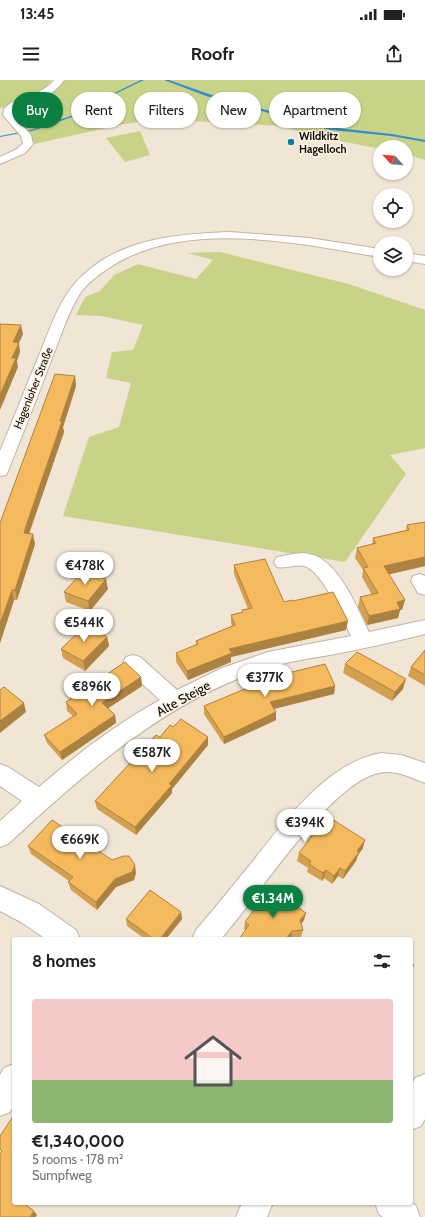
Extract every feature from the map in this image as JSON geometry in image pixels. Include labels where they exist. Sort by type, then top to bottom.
[{"type":"street","points":[[0,161],[21,152],[28,144],[26,135],[8,115],[9,109],[17,104],[48,92],[59,80]]},
{"type":"street","name":"Hagenloher Straße","points":[[0,471],[66,306],[83,282],[107,262],[141,248],[174,240],[212,236],[254,236],[373,252]]},
{"type":"street","points":[[413,258],[425,260]]},
{"type":"street","points":[[283,562],[302,559],[310,560],[318,564],[324,570],[336,590],[363,641]]},
{"type":"street","name":"Alte Steige","points":[[0,836],[39,800],[98,752],[174,700],[213,680],[269,660],[425,627]]},
{"type":"street","points":[[133,663],[174,700]]},
{"type":"street","points":[[207,937],[297,825],[326,796],[354,773],[375,764],[398,762],[425,773]]},
{"type":"street","points":[[0,774],[39,800]]},
{"type":"street","points":[[0,898],[30,913],[64,937]]},
{"type":"street","points":[[0,1102],[12,1081]]},
{"type":"street","points":[[413,1112],[425,1088]]},
{"type":"street","points":[[251,1217],[257,1205]]},
{"type":"street","points":[[392,1205],[405,1217]]},
{"type":"green space","points":[[0,80],[51,80],[41,92],[12,92],[12,105],[0,108]]},
{"type":"green space","points":[[61,80],[425,80],[425,160],[413,156],[413,140],[373,140],[373,148],[306,134],[288,128],[361,128],[361,92],[269,92],[269,125],[261,125],[261,92],[206,92],[206,122],[198,121],[198,92],[134,92],[134,123],[126,124],[126,92],[71,92],[71,128],[106,128],[30,145],[23,128],[63,128],[63,92],[50,92]]},
{"type":"green space","points":[[140,131],[150,155],[125,162],[106,138]]},
{"type":"green space","points":[[220,252],[349,284],[425,310],[425,448],[390,455],[406,474],[345,562],[63,516],[89,437],[119,427],[131,383],[106,378],[112,352],[133,350],[143,325],[101,316],[76,315],[85,297],[100,291],[114,275],[138,264],[196,279],[213,260],[187,253]]},
{"type":"water","points":[[141,80],[144,80],[119,92],[116,92]]},
{"type":"water","points":[[164,80],[169,80],[206,93],[206,96]]},
{"type":"water","points":[[261,108],[269,111],[269,113],[261,111]]},
{"type":"water","points":[[71,116],[71,117],[63,120],[63,119]]},
{"type":"water","points":[[41,128],[0,137],[0,136]]},
{"type":"water","points":[[324,128],[392,134],[425,140],[425,142],[391,136]]},
{"type":"building","points":[[0,324],[21,325],[13,342],[19,343],[12,358],[16,358],[0,395]]},
{"type":"building","points":[[55,374],[75,376],[60,421],[62,421],[24,533],[33,534],[15,590],[12,590],[0,624],[0,523]]},
{"type":"building","points":[[425,522],[425,557],[384,566],[405,600],[397,602],[400,609],[369,616],[360,597],[378,593],[363,568],[368,567],[357,548],[376,543],[373,538],[409,530],[407,525]]},
{"type":"building","points":[[265,559],[284,602],[333,592],[348,621],[229,649],[232,653],[187,671],[176,653],[198,644],[196,641],[235,625],[231,615],[243,612],[242,610],[252,608],[234,565]]},
{"type":"building","points":[[84,570],[106,579],[88,601],[64,592]]},
{"type":"building","points":[[86,625],[107,637],[83,661],[61,649]]},
{"type":"building","points":[[425,650],[425,675],[411,667]]},
{"type":"building","points":[[357,652],[406,679],[395,692],[345,664]]},
{"type":"building","points":[[125,662],[141,677],[102,703],[115,715],[60,752],[44,735],[77,714],[66,702]]},
{"type":"building","points":[[325,664],[335,686],[270,702],[276,712],[224,737],[204,706],[276,676]]},
{"type":"building","points":[[4,687],[24,703],[0,721],[0,690]]},
{"type":"building","points":[[181,719],[208,737],[169,784],[172,785],[135,827],[95,801],[156,735],[160,737],[170,725],[173,727]]},
{"type":"building","points":[[327,816],[365,840],[357,851],[359,852],[345,871],[340,868],[334,876],[326,870],[323,873],[309,864],[311,861],[299,853]]},
{"type":"building","points":[[52,820],[112,860],[129,856],[135,865],[132,872],[115,879],[96,902],[68,882],[73,877],[28,846]]},
{"type":"building","points":[[270,888],[306,913],[300,920],[303,930],[292,931],[288,937],[240,937],[249,925],[245,922]]},
{"type":"building","points":[[150,890],[181,912],[162,937],[151,937],[126,919]]},
{"type":"building","points":[[12,1118],[12,1205],[26,1205],[34,1211],[30,1217],[0,1217],[0,1154],[2,1151],[0,1149],[0,1136]]},
{"type":"place","name":"Wildkitz Hagelloch","points":[[291,142]]}]
